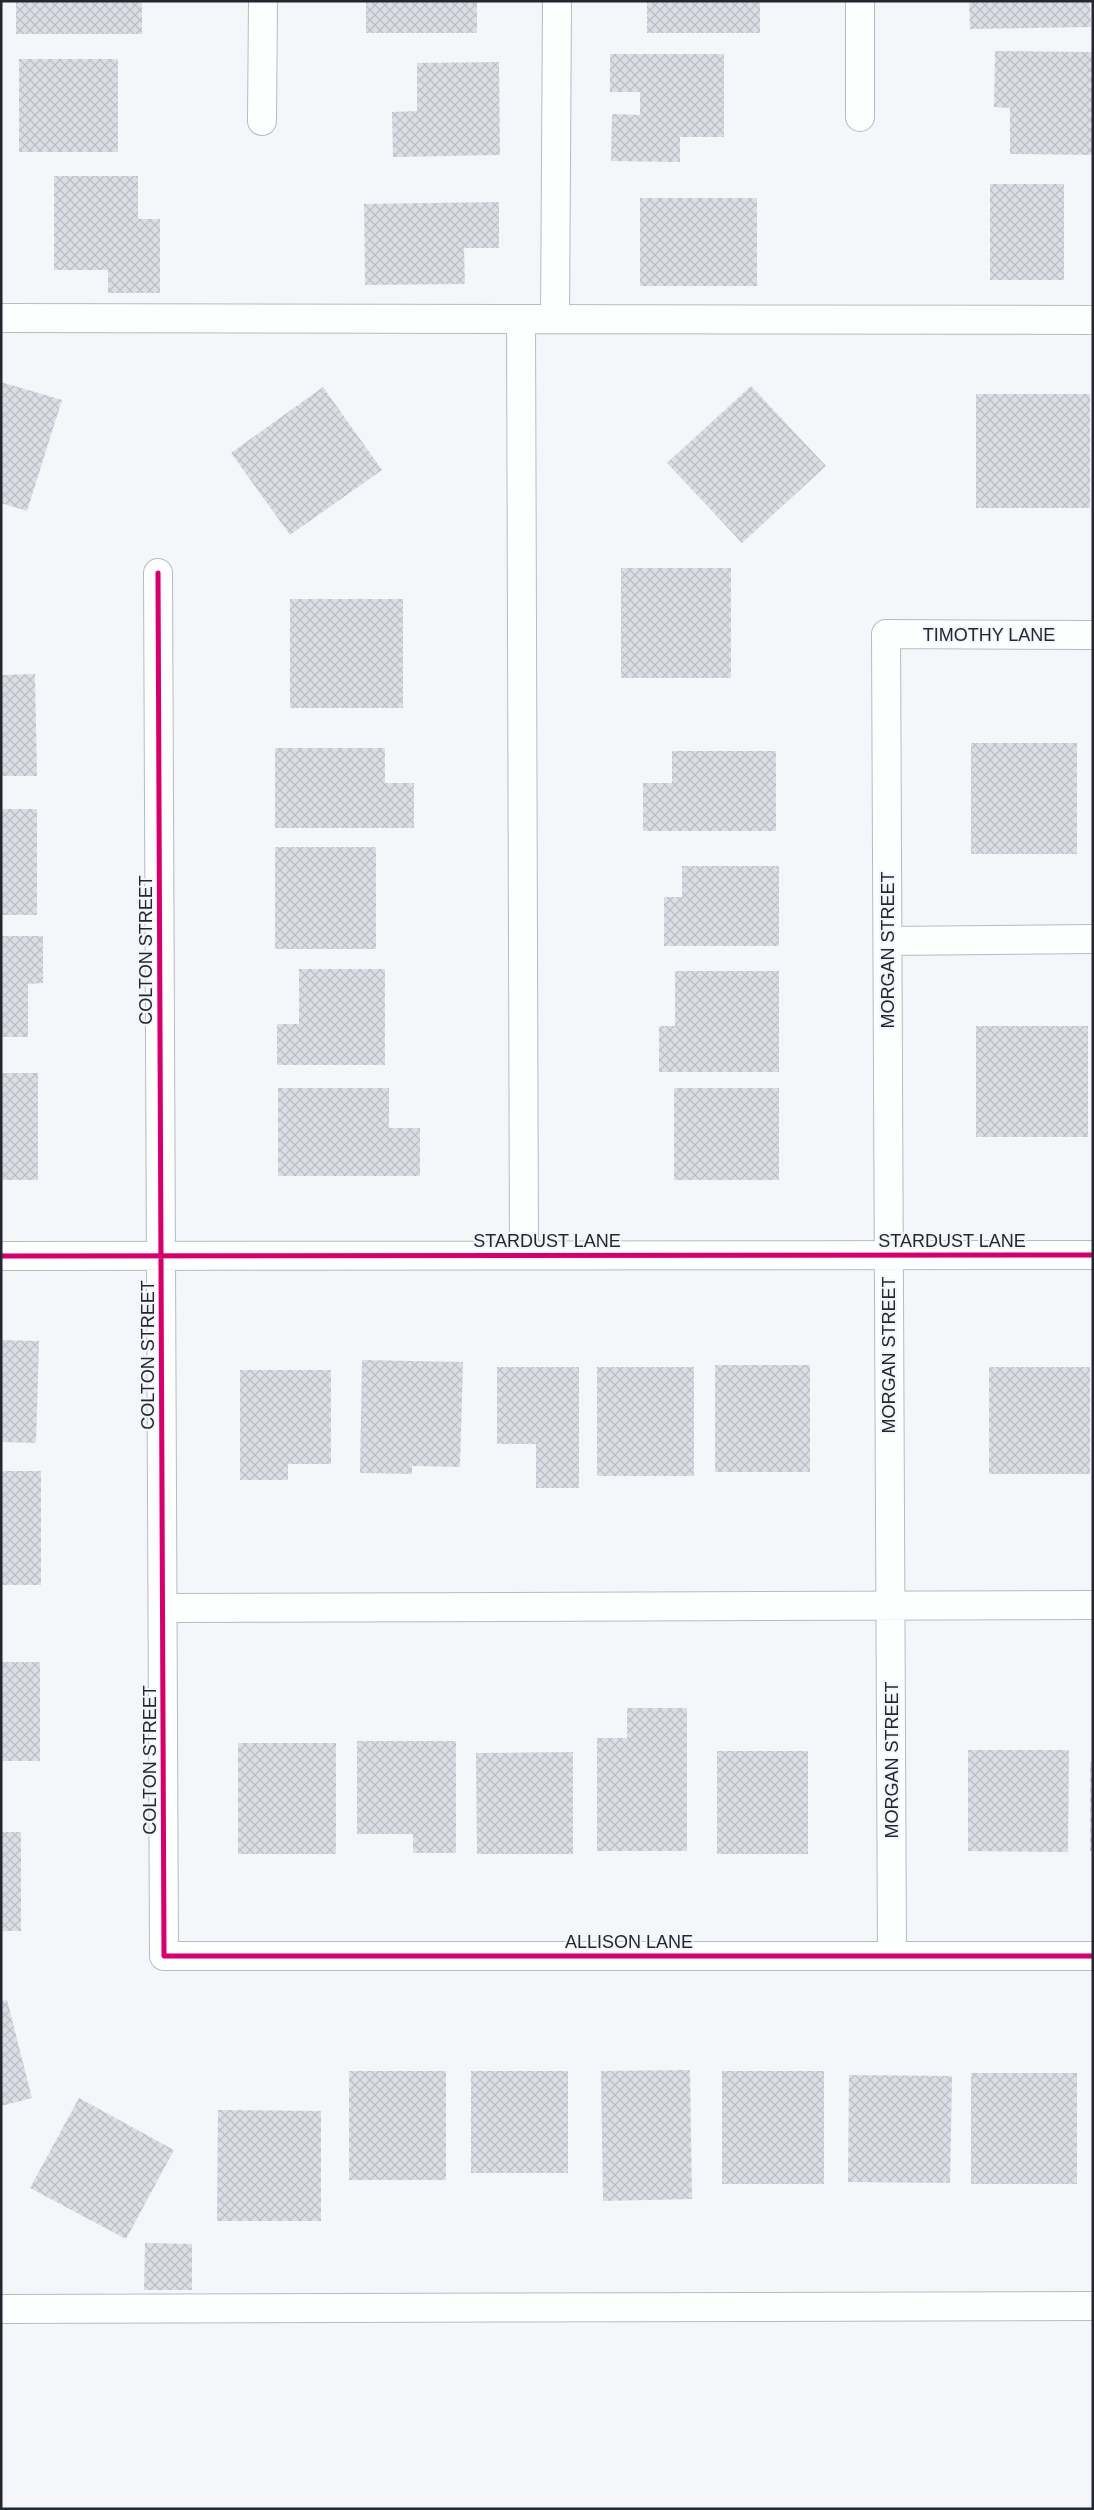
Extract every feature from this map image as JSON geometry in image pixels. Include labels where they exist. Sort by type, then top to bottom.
[{"type":"street","points":[[262,121],[263,1]]},
{"type":"street","points":[[555,319],[557,1]]},
{"type":"street","points":[[860,1],[860,117]]},
{"type":"street","points":[[1,318],[1093,320]]},
{"type":"street","points":[[521,319],[524,1255]]},
{"type":"street","name":"COLTON STREET","points":[[158,573],[164,1956]]},
{"type":"street","name":"TIMOTHY LANE","points":[[886,634],[1093,635]]},
{"type":"street","name":"MORGAN STREET","points":[[886,634],[892,1956]]},
{"type":"street","points":[[888,941],[1093,939]]},
{"type":"street","name":"STARDUST LANE","points":[[1,1256],[1093,1255]]},
{"type":"street","points":[[163,1608],[1093,1605]]},
{"type":"street","name":"ALLISON LANE","points":[[164,1956],[1093,1956]]},
{"type":"street","points":[[1,2310],[1093,2306]]},
{"type":"building","points":[[16,1],[142,1],[142,34],[16,34]]},
{"type":"building","points":[[366,1],[477,1],[477,33],[366,33]]},
{"type":"building","points":[[647,1],[760,1],[760,33],[647,33]]},
{"type":"building","points":[[969,1],[1090,1],[1091,27],[970,29]]},
{"type":"building","points":[[995,51],[1093,52],[1093,155],[1010,154],[1010,108],[994,107]]},
{"type":"building","points":[[610,54],[724,54],[724,137],[680,137],[680,162],[611,161],[612,114],[640,115],[640,92],[610,92]]},
{"type":"building","points":[[19,59],[118,59],[118,152],[19,152]]},
{"type":"building","points":[[499,62],[500,155],[393,157],[392,112],[417,111],[417,63]]},
{"type":"building","points":[[54,176],[138,176],[138,219],[160,219],[160,293],[108,293],[108,270],[54,270]]},
{"type":"building","points":[[990,184],[1064,184],[1064,280],[990,280]]},
{"type":"building","points":[[640,198],[757,198],[757,286],[640,286]]},
{"type":"building","points":[[499,202],[499,248],[464,248],[465,284],[365,285],[364,204]]},
{"type":"building","points":[[1,382],[62,400],[27,511],[1,503]]},
{"type":"building","points":[[751,386],[826,466],[742,543],[667,463]]},
{"type":"building","points":[[323,387],[382,470],[290,535],[231,453]]},
{"type":"building","points":[[976,394],[1090,394],[1090,508],[976,508]]},
{"type":"building","points":[[621,568],[731,568],[731,678],[621,678]]},
{"type":"building","points":[[290,599],[403,599],[403,708],[290,708]]},
{"type":"building","points":[[35,674],[37,776],[1,776],[1,675]]},
{"type":"building","points":[[971,743],[1077,743],[1077,854],[971,854]]},
{"type":"building","points":[[275,748],[385,748],[385,783],[414,783],[414,828],[275,828]]},
{"type":"building","points":[[672,751],[776,751],[776,831],[643,831],[643,783],[672,783]]},
{"type":"building","points":[[1,809],[37,809],[37,915],[1,915]]},
{"type":"building","points":[[275,847],[376,847],[376,949],[275,949]]},
{"type":"building","points":[[682,866],[779,866],[779,946],[664,946],[664,897],[682,897]]},
{"type":"building","points":[[1,936],[43,936],[43,983],[28,984],[28,1037],[1,1037]]},
{"type":"building","points":[[299,969],[385,969],[385,1065],[277,1065],[277,1024],[299,1024]]},
{"type":"building","points":[[675,971],[779,971],[779,1072],[659,1072],[659,1026],[675,1026]]},
{"type":"building","points":[[976,1026],[1088,1026],[1088,1137],[976,1137]]},
{"type":"building","points":[[1,1073],[38,1073],[38,1180],[1,1180]]},
{"type":"building","points":[[278,1088],[389,1088],[389,1128],[420,1128],[420,1176],[278,1176]]},
{"type":"building","points":[[674,1088],[779,1088],[779,1180],[674,1180]]},
{"type":"building","points":[[1,1340],[39,1341],[36,1443],[1,1442]]},
{"type":"building","points":[[362,1360],[463,1362],[460,1467],[412,1466],[412,1474],[360,1473]]},
{"type":"building","points":[[715,1365],[810,1365],[810,1472],[715,1472]]},
{"type":"building","points":[[497,1367],[579,1367],[579,1488],[536,1488],[536,1444],[497,1444]]},
{"type":"building","points":[[597,1367],[694,1367],[694,1476],[597,1476]]},
{"type":"building","points":[[989,1367],[1090,1367],[1090,1474],[989,1474]]},
{"type":"building","points":[[240,1370],[331,1370],[331,1464],[288,1464],[288,1480],[240,1480]]},
{"type":"building","points":[[1,1471],[41,1471],[41,1585],[1,1585]]},
{"type":"building","points":[[1,1662],[40,1662],[40,1761],[1,1761]]},
{"type":"building","points":[[627,1708],[687,1708],[687,1851],[597,1851],[597,1738],[627,1738]]},
{"type":"building","points":[[357,1741],[456,1741],[456,1853],[413,1853],[413,1834],[357,1834]]},
{"type":"building","points":[[238,1743],[336,1743],[336,1854],[238,1854]]},
{"type":"building","points":[[968,1750],[1069,1750],[1068,1852],[968,1851]]},
{"type":"building","points":[[717,1751],[808,1751],[808,1854],[717,1854]]},
{"type":"building","points":[[573,1752],[573,1854],[477,1854],[476,1753]]},
{"type":"building","points":[[1090,1762],[1093,1762],[1093,1851],[1090,1851]]},
{"type":"building","points":[[1,1832],[21,1832],[21,1931],[1,1931]]},
{"type":"building","points":[[7,2000],[32,2098],[1,2106],[1,2001]]},
{"type":"building","points":[[690,2070],[692,2199],[603,2201],[601,2071]]},
{"type":"building","points":[[349,2071],[446,2071],[446,2180],[349,2180]]},
{"type":"building","points":[[471,2071],[568,2071],[568,2173],[471,2173]]},
{"type":"building","points":[[722,2071],[824,2071],[824,2184],[722,2184]]},
{"type":"building","points":[[971,2073],[1077,2073],[1077,2184],[971,2184]]},
{"type":"building","points":[[849,2075],[952,2076],[950,2183],[848,2182]]},
{"type":"building","points":[[79,2098],[174,2150],[126,2239],[30,2188]]},
{"type":"building","points":[[218,2110],[321,2111],[321,2221],[217,2221]]},
{"type":"building","points":[[145,2243],[192,2244],[192,2290],[144,2290]]},
{"type":"cycle path","points":[[158,573],[164,1956],[1093,1956]]},
{"type":"cycle path","points":[[1,1256],[1093,1255]]}]
